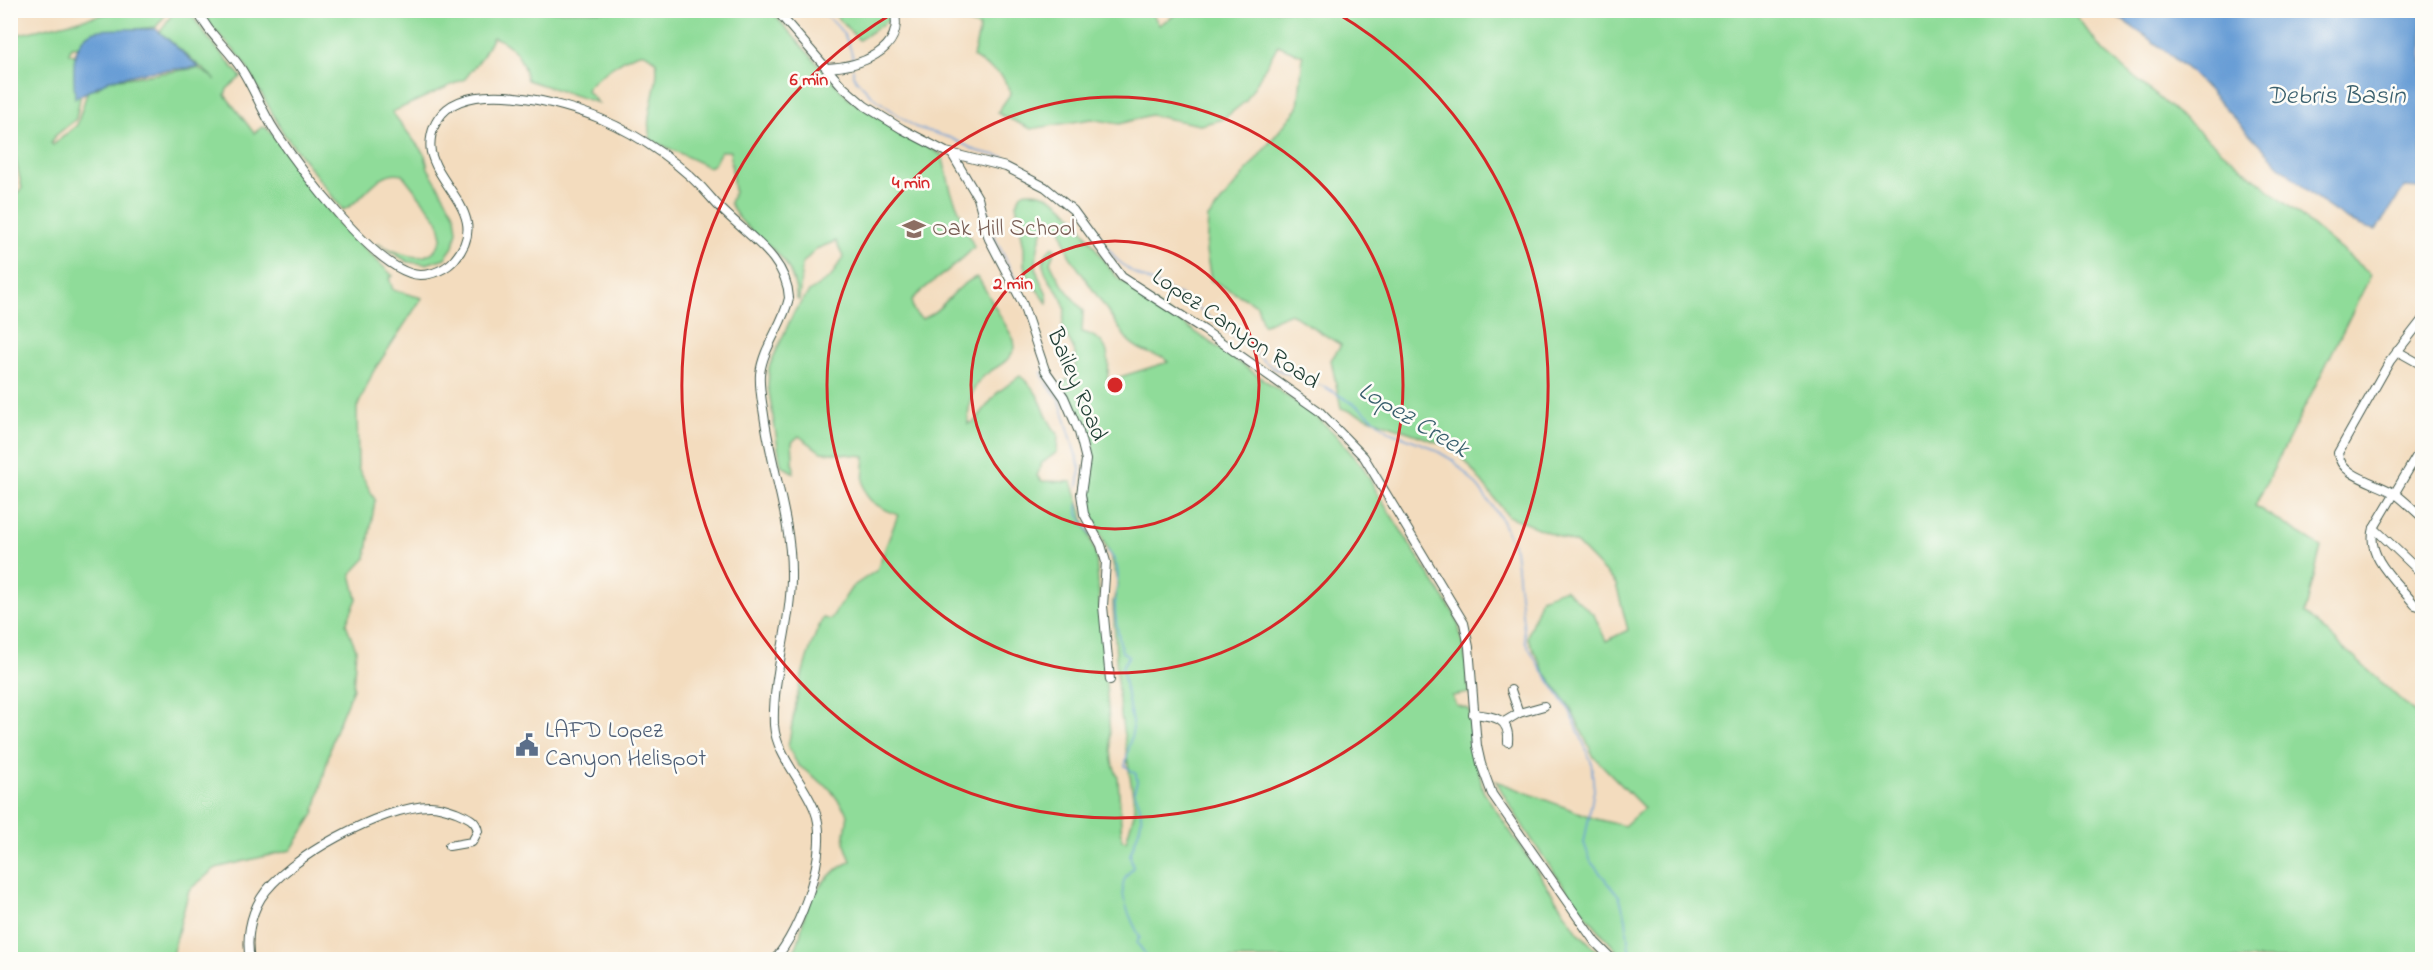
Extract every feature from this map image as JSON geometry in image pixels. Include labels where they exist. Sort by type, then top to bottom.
[{"type":"street","points":[[197,10],[212,35],[241,68],[276,133],[352,229],[378,255],[407,272],[418,275],[435,272],[446,267],[461,250],[466,237],[467,222],[464,212],[431,153],[432,133],[435,123],[446,108],[462,99],[482,96],[520,99],[564,107],[627,132],[697,181],[731,221],[774,257],[781,267],[789,288],[789,298],[765,355],[760,377],[768,443],[787,528],[791,570],[774,726],[783,754],[816,812],[819,846],[817,864],[797,923],[783,950],[774,960]]},
{"type":"street","name":"Lopez Canyon Road","points":[[776,10],[842,86],[865,106],[902,129],[952,154],[1005,167],[1028,177],[1060,198],[1079,218],[1122,278],[1204,330],[1261,373],[1310,404],[1339,430],[1364,458],[1464,624],[1469,646],[1473,714],[1481,764],[1492,794],[1595,942],[1612,960]]},
{"type":"street","points":[[826,68],[839,68],[868,59],[886,48],[895,25],[894,10]]},
{"type":"street","name":"Bailey Road","points":[[952,154],[978,198],[989,239],[1022,302],[1045,370],[1064,397],[1079,432],[1086,460],[1081,494],[1084,514],[1101,545],[1106,562],[1103,606],[1110,680]]},
{"type":"street","points":[[2422,320],[2397,351],[2340,447],[2338,460],[2346,469],[2396,495],[2422,517]]},
{"type":"street","points":[[2397,351],[2422,365]]},
{"type":"street","points":[[2422,447],[2396,495],[2374,528],[2372,548],[2415,605],[2422,607]]},
{"type":"street","points":[[2374,528],[2422,574]]},
{"type":"street","points":[[1511,690],[1519,713]]},
{"type":"street","points":[[1504,722],[1519,713],[1544,706]]},
{"type":"street","points":[[1473,714],[1496,717],[1504,722],[1509,731],[1508,742]]},
{"type":"street","points":[[250,960],[250,923],[261,898],[280,875],[338,836],[409,808],[431,806],[447,808],[471,818],[477,824],[478,831],[472,842],[449,846]]},
{"type":"green space","points":[[164,10],[167,13],[156,27],[98,33],[85,46],[71,47],[69,53],[87,61],[76,119],[55,136],[51,143],[53,145],[77,125],[90,83],[97,89],[105,81],[198,68],[216,80],[160,32],[174,11],[189,11],[241,77],[227,89],[225,95],[254,133],[262,127],[268,129],[340,225],[393,276],[389,278],[393,290],[422,298],[373,372],[357,408],[358,468],[375,500],[366,558],[351,574],[357,599],[346,624],[356,649],[353,688],[334,734],[314,814],[291,850],[216,868],[189,890],[171,959],[11,959],[10,200],[22,188],[11,139],[11,36],[118,11]]},
{"type":"green space","points":[[1183,10],[2072,11],[2104,52],[2371,275],[2255,506],[2321,547],[2305,613],[2422,719],[2422,959],[1624,959],[1555,873],[1524,828],[1496,781],[1596,819],[1624,826],[1644,808],[1594,757],[1570,707],[1545,673],[1527,637],[1541,598],[1565,589],[1594,615],[1606,641],[1628,630],[1616,584],[1577,544],[1508,516],[1456,449],[1341,408],[1331,360],[1341,345],[1290,313],[1263,325],[1257,305],[1211,280],[1206,251],[1208,218],[1298,108],[1303,56],[1278,45],[1246,101],[1223,119],[1200,125],[1150,115],[1120,124],[1091,119],[1031,129],[997,113],[1011,93],[1002,76],[973,57],[980,27],[927,11],[1151,11],[1159,25]]},
{"type":"green space","points":[[205,11],[771,11],[849,99],[942,155],[951,191],[974,247],[912,300],[913,308],[922,319],[937,310],[968,281],[976,277],[979,279],[1014,340],[1015,348],[1005,361],[984,376],[976,386],[970,405],[968,424],[975,421],[997,393],[1020,376],[1035,391],[1058,434],[1057,452],[1042,463],[1037,476],[1042,481],[1072,482],[1096,556],[1112,761],[1118,778],[1122,840],[1126,841],[1135,810],[1118,695],[1113,602],[1118,584],[1112,560],[1089,508],[1088,445],[1074,407],[1061,383],[1074,376],[1075,356],[1063,325],[1065,309],[1063,301],[1048,278],[1043,264],[1052,247],[1055,249],[1050,262],[1053,269],[1064,288],[1083,310],[1082,332],[1098,339],[1106,350],[1109,364],[1107,381],[1168,362],[1164,357],[1149,353],[1129,342],[1069,255],[1061,228],[1047,221],[1038,246],[1036,266],[1047,295],[1047,303],[1029,279],[1024,265],[1024,248],[1016,204],[1022,193],[1038,193],[1053,198],[1066,208],[1118,278],[1313,414],[1333,432],[1363,467],[1458,623],[1467,665],[1469,693],[1452,696],[1456,705],[1469,709],[1483,791],[1578,932],[1605,959],[787,959],[799,940],[806,911],[813,896],[832,873],[851,861],[844,842],[848,814],[830,789],[798,765],[788,747],[801,681],[810,649],[823,618],[830,620],[852,587],[877,570],[898,515],[877,505],[866,495],[863,480],[865,456],[821,452],[799,436],[792,442],[794,473],[781,465],[768,386],[769,367],[794,312],[809,292],[831,277],[843,257],[836,241],[816,249],[802,264],[799,300],[797,299],[787,266],[778,254],[747,227],[730,203],[734,192],[730,151],[721,151],[714,164],[709,167],[651,140],[649,120],[656,81],[656,61],[644,53],[639,53],[603,74],[586,90],[598,103],[527,80],[523,65],[516,53],[507,44],[493,37],[482,57],[465,79],[392,112],[425,155],[428,168],[455,215],[457,231],[453,247],[445,258],[426,264],[408,262],[377,243],[404,254],[422,256],[430,254],[442,237],[438,220],[402,174],[393,173],[385,176],[351,206],[343,210],[284,134],[242,59],[210,25]]},
{"type":"green space","points":[[831,11],[902,11],[859,40]]},
{"type":"water","name":"Debris Basin","points":[[2112,11],[2422,11],[2422,188],[2405,187],[2376,230],[2353,222],[2328,207],[2303,186],[2189,71]]},
{"type":"water","points":[[156,29],[199,67],[146,72],[110,80],[75,98],[74,62],[83,38],[98,30]]},
{"type":"waterway","name":"Lopez Creek","points":[[818,10],[841,31],[849,43],[853,59]]},
{"type":"waterway","name":"Lopez Creek","points":[[853,69],[853,76],[873,97],[915,127],[951,138],[977,151],[1004,157]]},
{"type":"waterway","name":"Lopez Creek","points":[[1012,159],[1080,202]]},
{"type":"waterway","points":[[971,173],[980,187],[996,240],[1029,307],[1036,331]]},
{"type":"waterway","name":"Lopez Creek","points":[[1086,209],[1103,242],[1117,260],[1135,274],[1187,299],[1273,368],[1325,387],[1359,407],[1389,431],[1430,447],[1454,461],[1479,488],[1500,517],[1515,549],[1525,641],[1570,711],[1591,761],[1594,790],[1584,843],[1591,862],[1619,896],[1626,919],[1629,950],[1647,960]]},
{"type":"waterway","points":[[1042,372],[1045,382],[1059,398],[1080,468],[1078,487]]},
{"type":"waterway","points":[[1078,504],[1078,514],[1092,536]]},
{"type":"waterway","points":[[1107,550],[1116,563],[1116,622],[1122,652],[1129,656],[1122,667],[1133,728],[1125,766],[1136,774],[1137,782],[1134,791],[1141,809],[1141,824],[1130,855],[1133,867],[1125,878],[1123,892],[1127,908],[1140,937],[1137,943],[1150,960]]},
{"type":"place","name":"Oak Hill School","points":[[914,229]]},
{"type":"place","name":"LAFD Lopez Canyon Helispot","points":[[527,745]]}]
